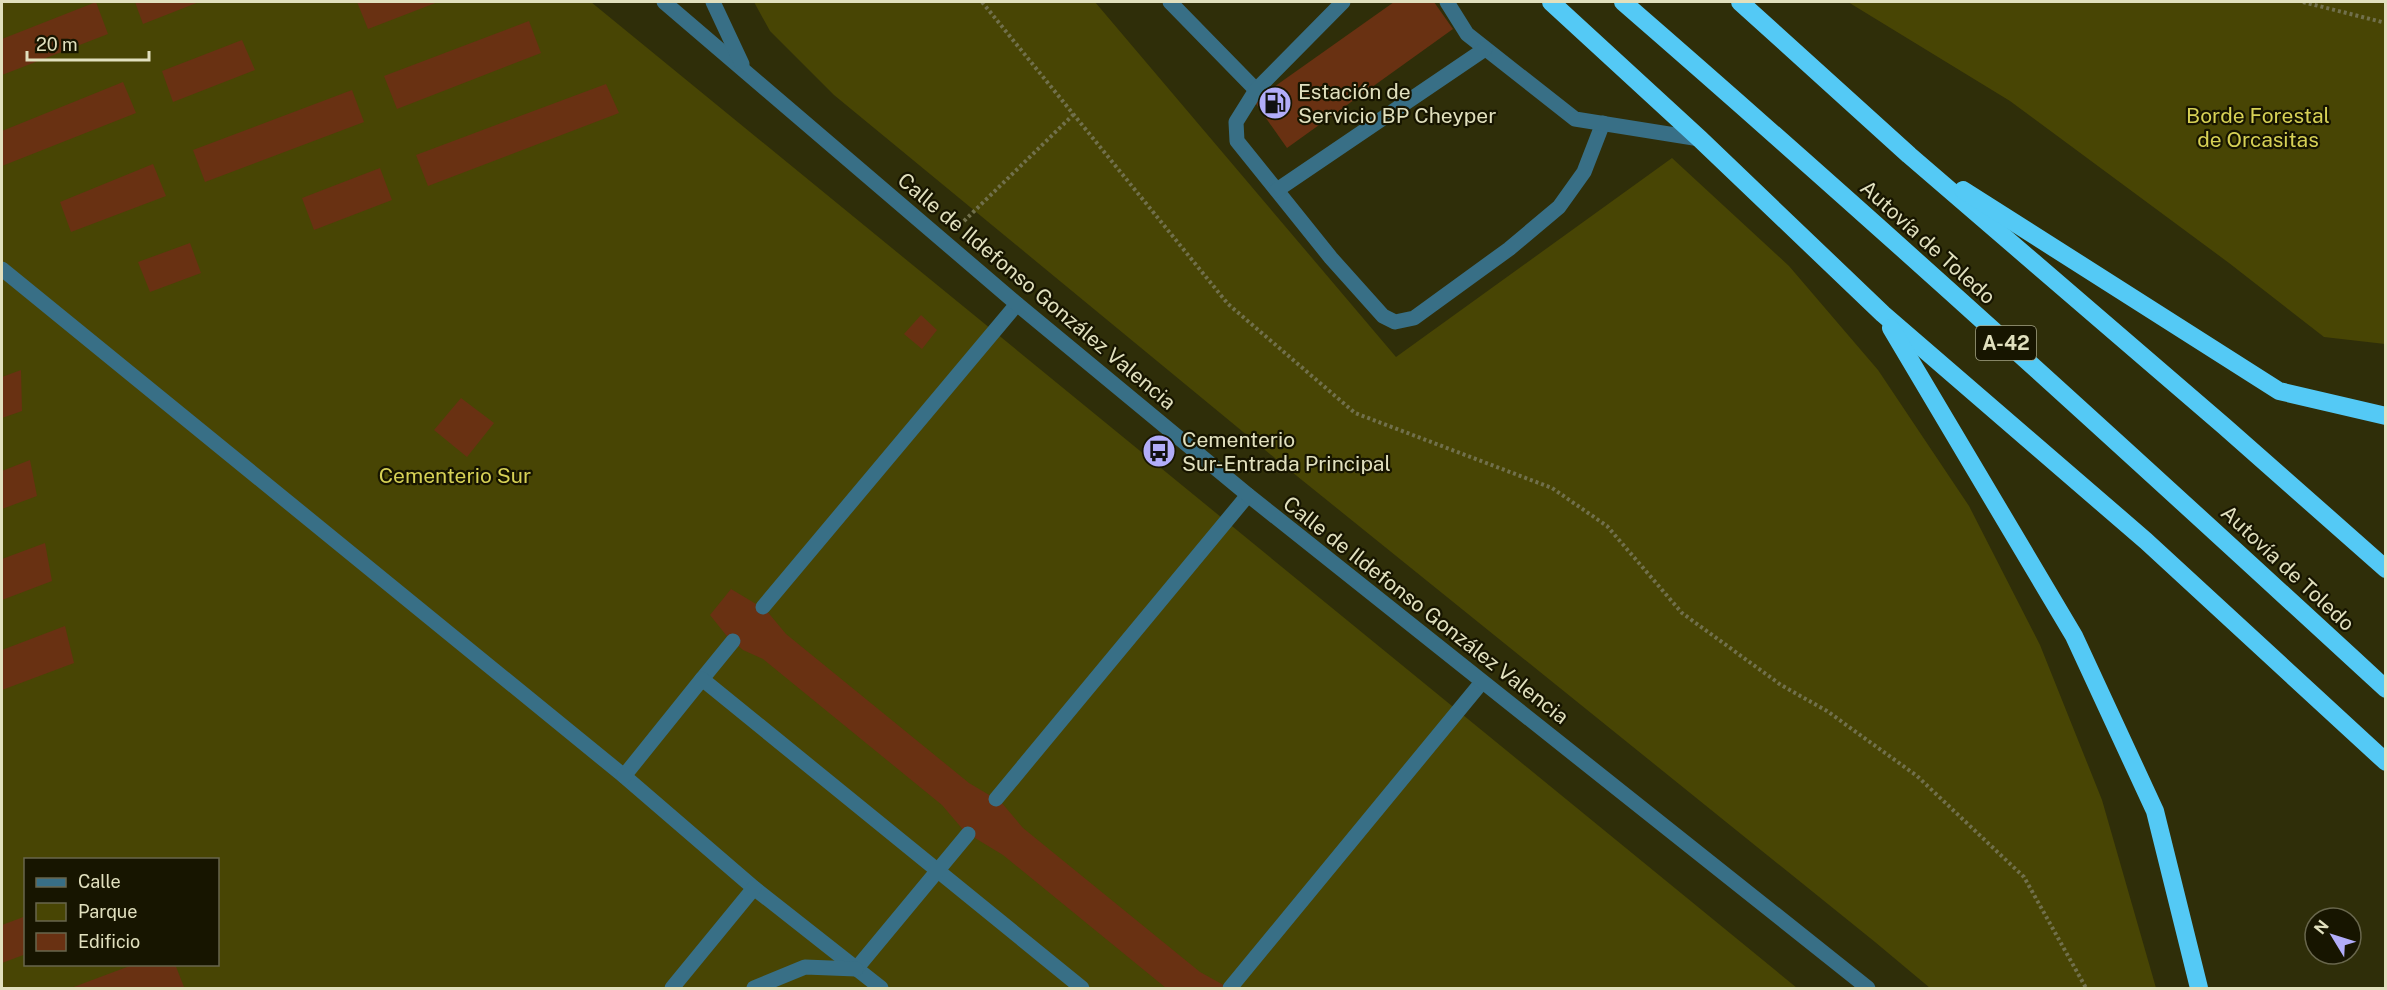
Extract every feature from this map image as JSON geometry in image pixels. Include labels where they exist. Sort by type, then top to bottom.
[{"type":"highway","points":[[1551,2],[1700,139],[1883,314],[2146,541],[2385,762]]},
{"type":"highway","name":"Autovía de Toledo","points":[[1623,2],[1734,98],[2182,501],[2385,689]]},
{"type":"highway","points":[[1740,2],[1909,155],[2224,426],[2385,569]]},
{"type":"highway","points":[[1909,155],[2279,391],[2385,416]]},
{"type":"highway","points":[[1883,314],[2074,636],[2155,812],[2199,988]]},
{"type":"street","name":"Calle de Ildefonso González Valencia","points":[[664,2],[1017,304],[1248,495],[1868,988]]},
{"type":"street","name":"Calle de Ildefonso González Valencia","points":[[713,2],[744,70]]},
{"type":"street","points":[[1170,2],[1256,90]]},
{"type":"street","points":[[1343,2],[1256,90],[1236,122],[1237,141],[1331,258],[1383,316],[1395,322],[1414,318],[1509,249],[1559,207],[1584,172],[1603,123]]},
{"type":"street","points":[[1447,2],[1467,34],[1575,119],[1700,139]]},
{"type":"street","points":[[1277,190],[1485,49]]},
{"type":"street","points":[[2,270],[624,776],[754,888],[881,988]]},
{"type":"street","points":[[763,607],[1017,304]]},
{"type":"street","points":[[996,799],[1248,495]]},
{"type":"street","points":[[624,776],[733,641]]},
{"type":"street","points":[[702,679],[1082,988]]},
{"type":"street","points":[[1230,988],[1482,681]]},
{"type":"street","points":[[856,969],[939,872],[968,834]]},
{"type":"street","points":[[672,988],[754,888]]},
{"type":"street","points":[[754,988],[805,967],[856,969]]},
{"type":"street","points":[[856,969],[862,988]]},
{"type":"path","points":[[982,2],[1228,304],[1355,413],[1552,488],[1606,526],[1682,614],[1781,685],[1827,711],[1917,776],[2024,876],[2086,988]]},
{"type":"path","points":[[2303,2],[2385,23]]},
{"type":"path","points":[[944,240],[1074,114]]},
{"type":"green space","name":"Cementerio Sur","points":[[2,2],[591,2],[1797,988],[2,988]]},
{"type":"green space","points":[[754,2],[1095,2],[1396,357],[1672,158],[1789,266],[1878,370],[1969,506],[2040,645],[2102,800],[2156,988],[1930,988],[1287,468],[834,95],[770,31]]},
{"type":"green space","name":"Borde Forestal de Orcasitas","points":[[1848,2],[2385,2],[2385,344],[2324,337],[2229,263],[2010,101]]},
{"type":"building","points":[[96,2],[108,34],[2,75],[2,39]]},
{"type":"building","points":[[135,2],[199,2],[143,24]]},
{"type":"building","points":[[357,2],[438,2],[368,29]]},
{"type":"building","points":[[1394,2],[1434,2],[1453,29],[1287,148],[1254,101]]},
{"type":"building","points":[[529,21],[541,53],[397,109],[384,76]]},
{"type":"building","points":[[242,40],[255,70],[173,102],[162,71]]},
{"type":"building","points":[[123,82],[136,113],[2,166],[2,131]]},
{"type":"building","points":[[606,84],[619,113],[428,186],[416,155]]},
{"type":"building","points":[[352,90],[364,122],[205,182],[193,150]]},
{"type":"building","points":[[153,164],[166,196],[71,232],[60,202]]},
{"type":"building","points":[[380,168],[392,200],[314,230],[302,198]]},
{"type":"building","points":[[190,243],[201,273],[150,292],[138,262]]},
{"type":"building","points":[[921,315],[937,330],[922,349],[904,334]]},
{"type":"building","points":[[21,370],[22,411],[2,418],[2,377]]},
{"type":"building","points":[[461,398],[494,423],[467,457],[434,430]]},
{"type":"building","points":[[30,460],[37,496],[2,509],[2,471]]},
{"type":"building","points":[[45,543],[52,581],[2,600],[2,559]]},
{"type":"building","points":[[731,589],[766,610],[786,634],[969,783],[1001,802],[1023,828],[1200,972],[1229,988],[1166,988],[1003,855],[965,832],[942,805],[763,659],[743,650],[726,635],[710,615]]},
{"type":"building","points":[[65,626],[74,663],[2,690],[2,650]]},
{"type":"building","points":[[24,917],[24,955],[2,963],[2,925]]},
{"type":"building","points":[[130,966],[176,966],[184,987],[71,988]]},
{"type":"place","name":"Estación de Servicio BP Cheyper","points":[[1275,103]]},
{"type":"place","name":"Cementerio Sur-Entrada Principal","points":[[1159,451]]}]
